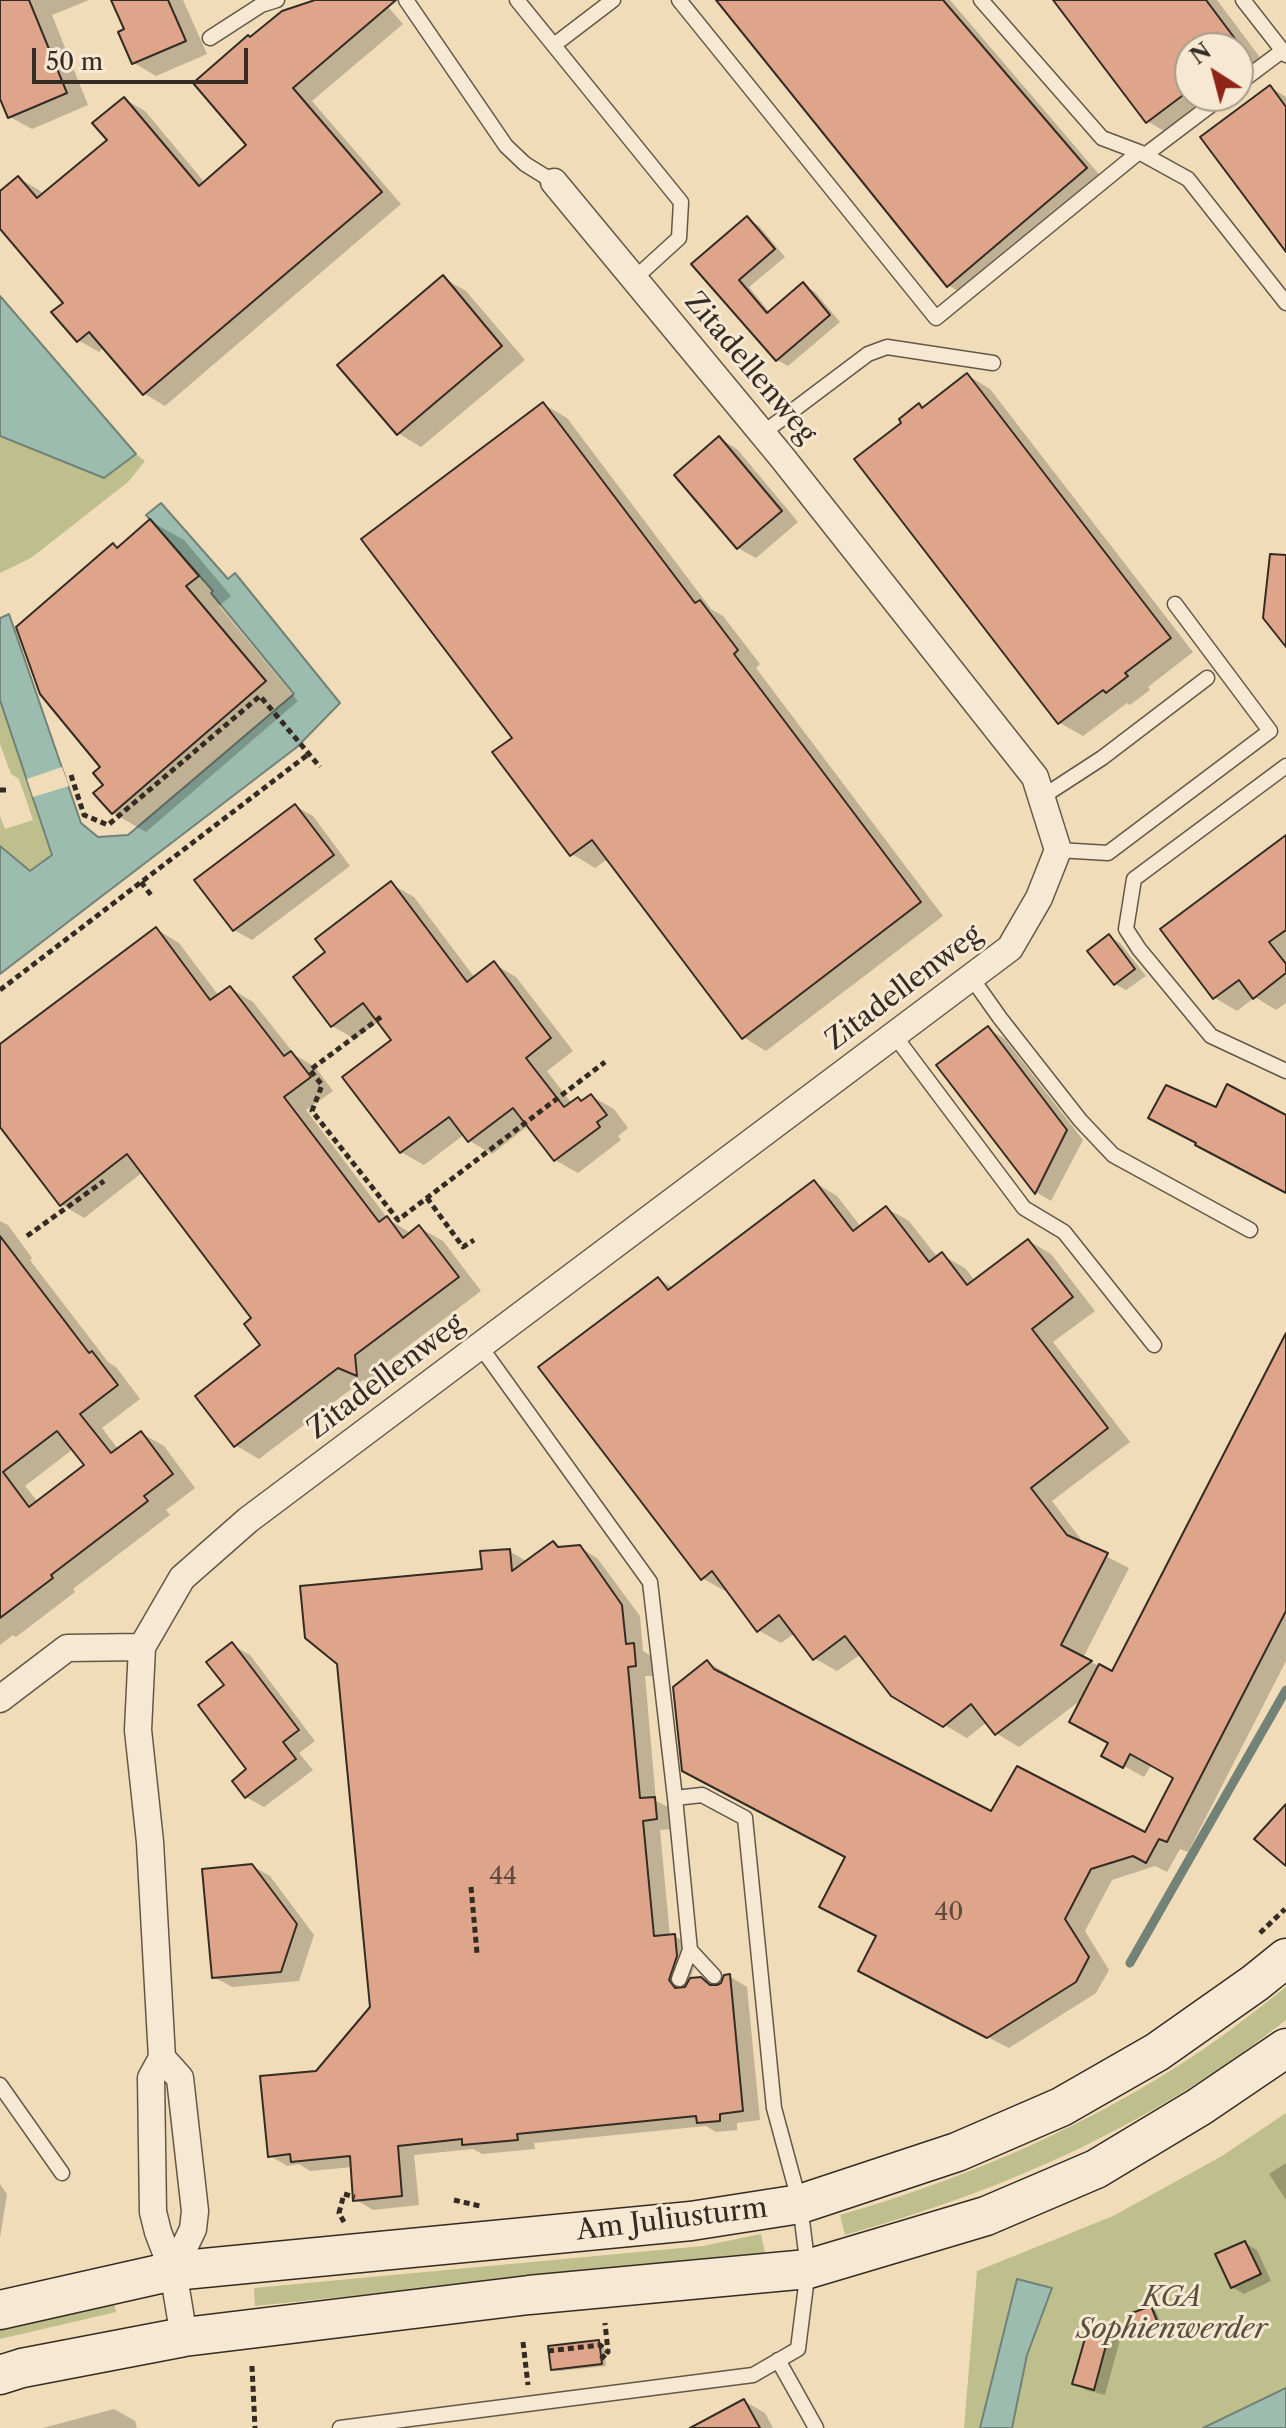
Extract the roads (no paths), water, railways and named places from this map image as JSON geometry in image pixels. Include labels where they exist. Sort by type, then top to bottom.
[{"type":"main road","name":"Am Juliusturm","points":[[0,2310],[173,2271],[691,2221],[800,2204],[957,2152],[1061,2107],[1157,2052],[1286,1958]]},
{"type":"main road","points":[[0,2375],[22,2368],[184,2337],[529,2295],[808,2269],[986,2216],[1096,2169],[1199,2107],[1286,2048]]},
{"type":"street","name":"Zitadellenweg","points":[[184,2337],[173,2271],[153,2212],[151,2078],[162,2058],[150,1842],[138,1730],[142,1647],[182,1578],[248,1520],[1010,948],[1039,898],[1058,850],[1035,777],[763,433],[554,182]]},
{"type":"street","points":[[0,1699],[67,1648],[142,1647]]},
{"type":"street","name":"Zitadellenweg","points":[[162,2058],[180,2078],[195,2211],[193,2229],[173,2271]]},
{"type":"lane","points":[[210,38],[261,5],[277,0]]},
{"type":"lane","points":[[406,0],[506,146],[525,164],[554,182]]},
{"type":"lane","points":[[517,0],[681,202],[679,238],[634,279]]},
{"type":"lane","points":[[554,45],[613,0]]},
{"type":"lane","points":[[679,0],[936,318],[1142,154],[1201,112]]},
{"type":"lane","points":[[981,0],[1102,138],[1142,154],[1188,179],[1286,303]]},
{"type":"lane","points":[[1243,0],[1284,53],[1254,73]]},
{"type":"lane","points":[[763,433],[868,354],[887,347],[993,363]]},
{"type":"lane","points":[[1058,850],[1108,853],[1270,731],[1175,604]]},
{"type":"lane","points":[[1042,797],[1102,758],[1207,678]]},
{"type":"lane","points":[[1286,766],[1134,879],[1126,929],[1211,1036],[1286,1071]]},
{"type":"lane","points":[[971,977],[1080,1120],[1113,1155],[1250,1230]]},
{"type":"lane","points":[[894,1035],[1024,1208],[1064,1232],[1154,1345]]},
{"type":"lane","points":[[480,1346],[650,1582],[690,1950],[679,1979]]},
{"type":"lane","points":[[340,2428],[753,2375],[798,2349],[808,2269],[800,2204],[774,2108],[745,1818],[702,1795],[675,1798]]},
{"type":"lane","points":[[690,1950],[714,1976]]},
{"type":"lane","points":[[0,2085],[62,2173]]},
{"type":"lane","points":[[778,2360],[816,2428]]},
{"type":"waterway","points":[[1130,1963],[1286,1690]]},
{"type":"park label","name":"KGA Sophienwerder","points":[[1172,2314]]}]
